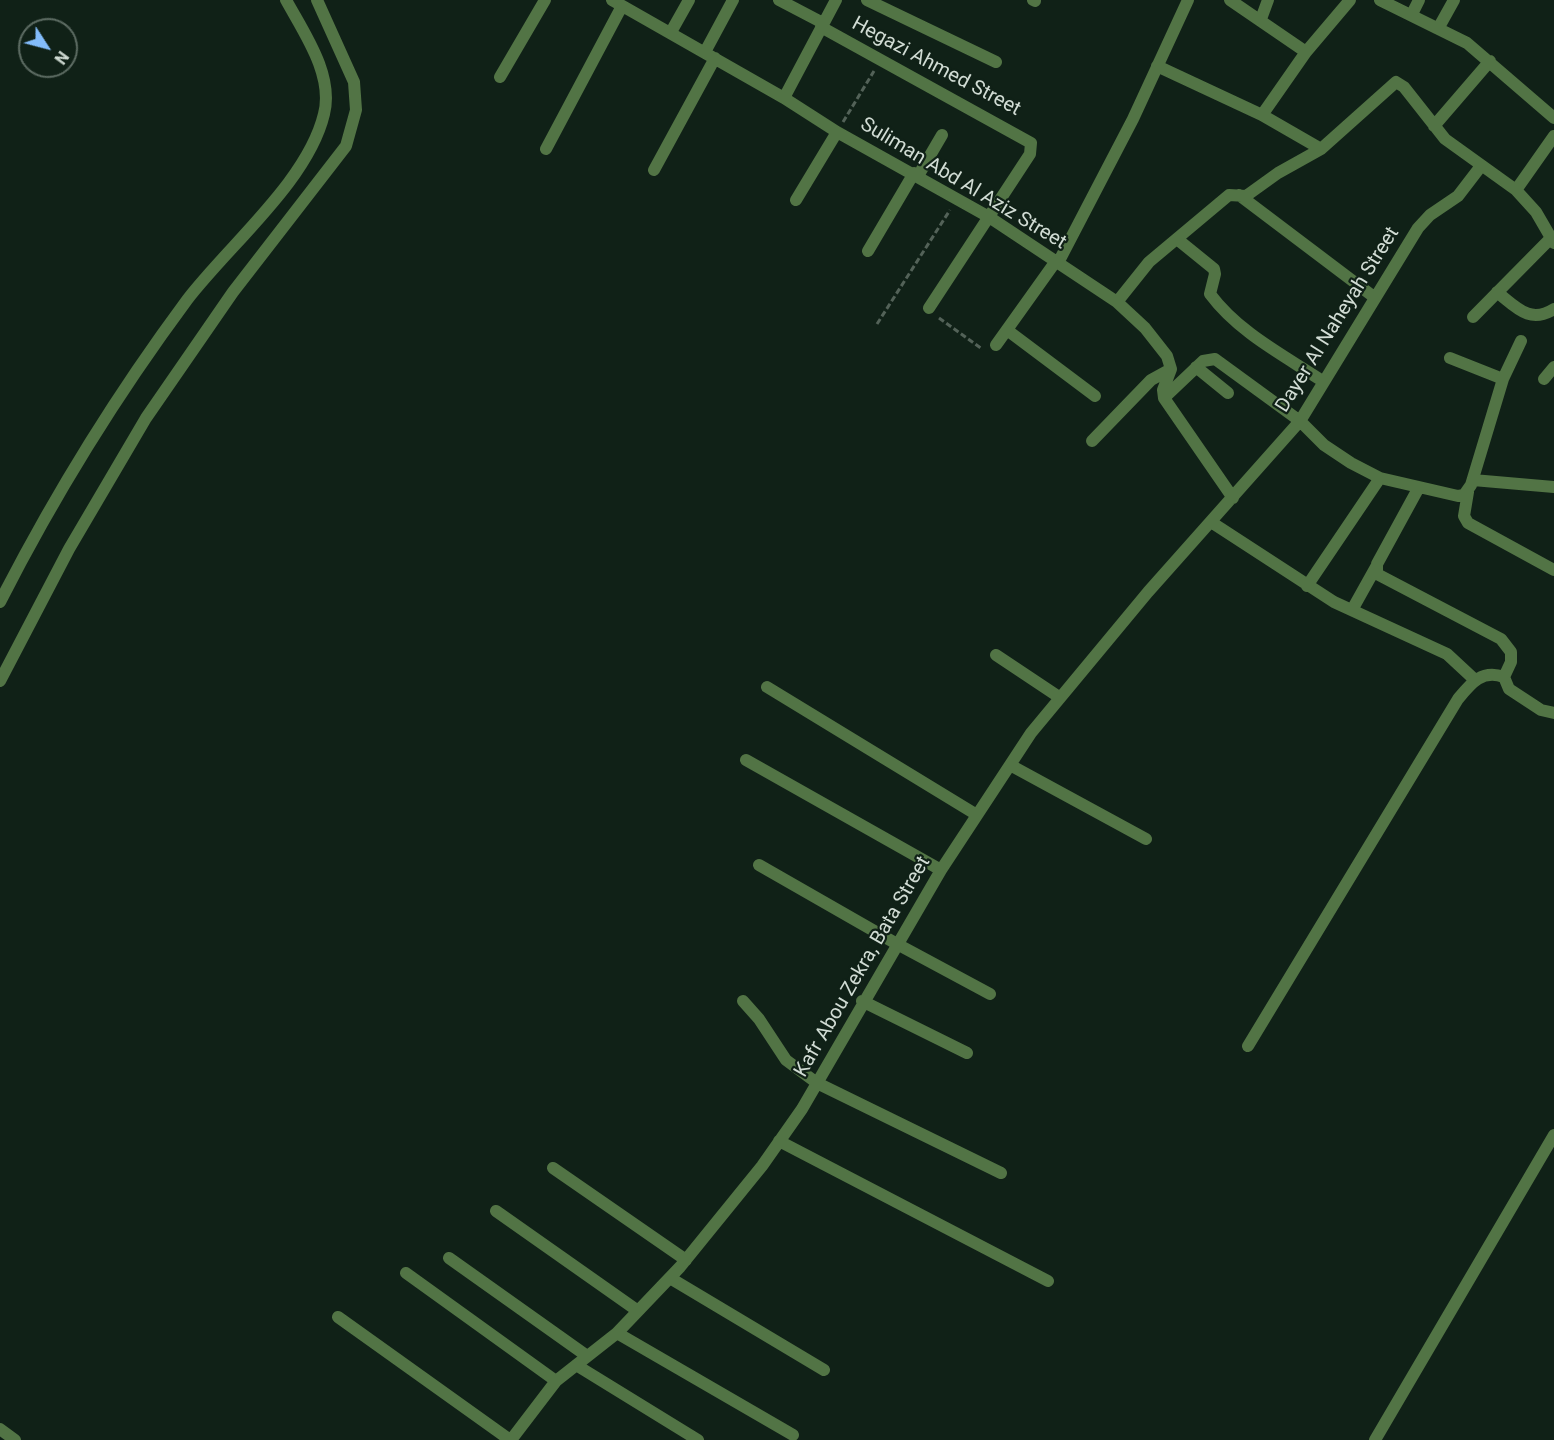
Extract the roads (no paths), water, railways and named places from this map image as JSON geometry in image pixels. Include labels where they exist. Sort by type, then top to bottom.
[{"type":"street","points":[[0,602],[29,547],[162,335],[189,298],[287,182],[317,138],[326,101],[324,82],[311,47],[286,0]]},
{"type":"street","points":[[0,681],[69,549],[123,454],[233,292],[346,146],[356,110],[354,82],[317,0]]},
{"type":"street","points":[[500,76],[545,0]]},
{"type":"street","points":[[670,32],[689,0]]},
{"type":"street","points":[[654,170],[710,55],[733,0]]},
{"type":"street","name":"Hegazi Ahmed Street","points":[[779,0],[797,4],[822,25],[1031,143],[1030,154],[989,217]]},
{"type":"street","points":[[784,98],[836,0]]},
{"type":"street","points":[[867,0],[996,62]]},
{"type":"street","points":[[996,345],[1057,262],[1188,0]]},
{"type":"street","points":[[1230,0],[1306,52]]},
{"type":"street","points":[[1262,20],[1268,0]]},
{"type":"street","points":[[1262,115],[1306,52],[1350,0]]},
{"type":"street","points":[[1380,0],[1439,27],[1467,43],[1554,118]]},
{"type":"street","points":[[1412,14],[1419,0]]},
{"type":"street","points":[[1439,27],[1454,0]]},
{"type":"street","points":[[546,149],[617,3]]},
{"type":"street","name":"Suliman Abd Al Aziz Street","points":[[617,3],[784,98],[837,132],[989,217],[1117,302],[1162,349],[1171,369]]},
{"type":"street","points":[[1434,126],[1490,62]]},
{"type":"street","points":[[1157,66],[1262,115],[1321,149]]},
{"type":"street","points":[[1117,302],[1149,262],[1229,195],[1246,196],[1278,173],[1321,149],[1396,82],[1404,87],[1450,143],[1516,190],[1536,212],[1553,241],[1473,317]]},
{"type":"street","points":[[796,200],[837,132]]},
{"type":"street","points":[[868,251],[942,135]]},
{"type":"street","points":[[1516,190],[1554,136]]},
{"type":"street","name":"Dayer Al Naheyah Street","points":[[1233,498],[1300,421],[1418,228],[1430,215],[1458,196],[1481,166]]},
{"type":"street","points":[[1239,195],[1374,297]]},
{"type":"street","points":[[929,308],[989,217]]},
{"type":"street","points":[[1177,239],[1214,269],[1210,294],[1229,314],[1257,338],[1324,382]]},
{"type":"street","points":[[1497,292],[1528,315],[1544,316],[1554,309]]},
{"type":"street","points":[[1007,330],[1095,396]]},
{"type":"street","points":[[1521,341],[1503,379],[1470,485],[1464,516],[1468,523],[1554,570]]},
{"type":"street","points":[[1450,357],[1503,379]]},
{"type":"street","points":[[1164,398],[1203,361],[1215,358],[1300,421],[1330,450],[1380,478],[1418,489],[1458,496],[1470,485],[1554,487]]},
{"type":"street","points":[[1544,379],[1554,367]]},
{"type":"street","points":[[1196,368],[1228,393]]},
{"type":"street","points":[[1171,369],[1164,386],[1164,398],[1233,498]]},
{"type":"street","points":[[1092,441],[1151,380],[1171,369]]},
{"type":"street","points":[[1308,586],[1380,478]]},
{"type":"street","points":[[1352,610],[1418,489]]},
{"type":"street","name":"Kafr Abou Zekra, Bata Street","points":[[510,1440],[556,1381],[617,1333],[670,1278],[779,1141],[817,1083],[862,1001],[941,870],[1010,765],[1059,697],[1148,592],[1233,498]]},
{"type":"street","points":[[1212,522],[1308,586],[1352,610],[1436,647],[1475,680]]},
{"type":"street","points":[[1376,567],[1380,578],[1501,639],[1512,652],[1511,662],[1504,677],[1509,689],[1541,710],[1554,713]]},
{"type":"street","points":[[996,656],[1059,697]]},
{"type":"street","points":[[1248,1046],[1458,699],[1475,680],[1489,674],[1504,677]]},
{"type":"street","points":[[767,687],[977,816]]},
{"type":"street","points":[[746,760],[941,870]]},
{"type":"street","points":[[1010,765],[1146,839]]},
{"type":"street","points":[[759,865],[990,994]]},
{"type":"street","points":[[743,1001],[759,1019],[786,1060],[817,1083],[1001,1173]]},
{"type":"street","points":[[862,1001],[967,1053]]},
{"type":"street","points":[[1375,1440],[1554,1136]]},
{"type":"street","points":[[779,1141],[1048,1281]]},
{"type":"street","points":[[553,1168],[686,1260]]},
{"type":"street","points":[[496,1211],[638,1311]]},
{"type":"street","points":[[449,1257],[587,1356]]},
{"type":"street","points":[[406,1273],[556,1381]]},
{"type":"street","points":[[670,1278],[825,1370]]},
{"type":"street","points":[[338,1317],[510,1440]]},
{"type":"street","points":[[617,1333],[793,1435]]},
{"type":"street","points":[[576,1365],[698,1440]]},
{"type":"street","points":[[0,1429],[15,1440]]}]
